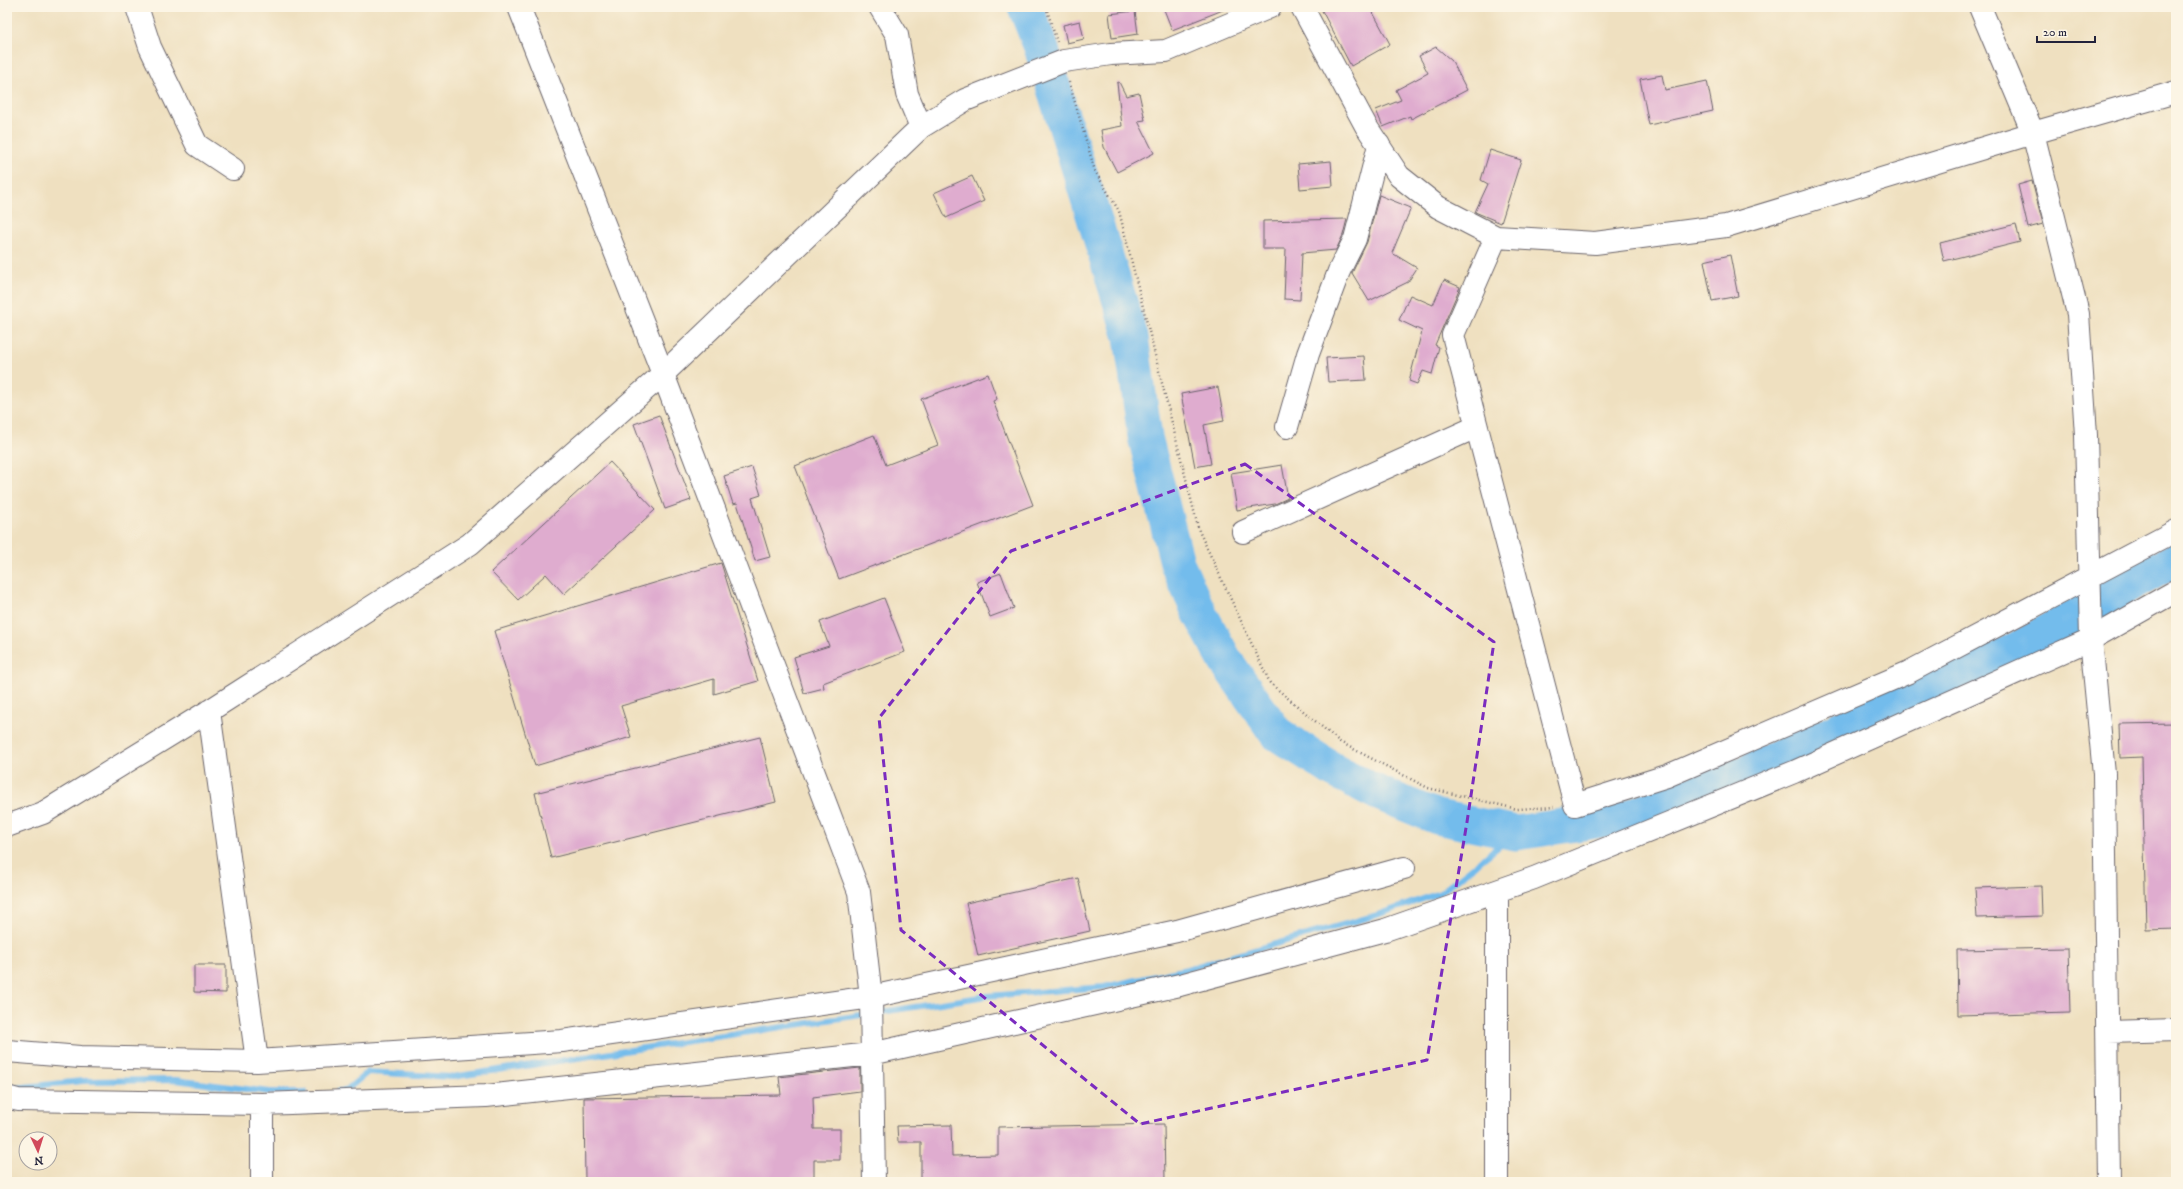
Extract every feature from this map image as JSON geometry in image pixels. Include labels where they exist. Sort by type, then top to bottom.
[{"type":"street","points":[[136,7],[150,47],[198,145],[233,170]]},
{"type":"street","points":[[519,7],[663,374],[859,892],[871,996],[874,1182]]},
{"type":"street","points":[[880,7],[897,35],[906,94],[921,127]]},
{"type":"street","points":[[7,826],[44,813],[209,711],[470,544],[663,374],[921,127],[965,100],[1015,79],[1064,61],[1111,54],[1166,51],[1270,7]]},
{"type":"street","points":[[1302,7],[1366,126],[1399,176],[1438,207],[1496,237],[1595,243],[1726,226],[2033,133],[2176,92]]},
{"type":"street","points":[[1980,7],[2033,133],[2078,314],[2086,435],[2091,638],[2104,774],[2109,1182]]},
{"type":"street","points":[[1287,427],[1308,354],[1339,271],[1355,239],[1379,146]]},
{"type":"street","points":[[1496,237],[1453,335],[1575,805],[1667,776],[1909,672],[2176,532]]},
{"type":"street","points":[[1243,532],[1476,427]]},
{"type":"street","points":[[7,1097],[18,1100],[262,1104],[486,1096],[871,1050],[1180,985],[1386,930],[1497,892],[1794,772],[2091,638],[2176,591]]},
{"type":"street","points":[[209,711],[257,1061]]},
{"type":"street","points":[[7,1051],[80,1057],[257,1061],[562,1041],[871,996],[1178,931],[1404,868]]},
{"type":"street","points":[[1497,892],[1497,1182]]},
{"type":"street","points":[[2108,1032],[2176,1030]]},
{"type":"street","points":[[262,1104],[262,1182]]},
{"type":"path","points":[[1046,7],[1064,61]]},
{"type":"highlighted area","points":[[1245,464],[1494,642],[1467,822],[1427,1060],[1140,1124],[901,930],[879,718],[1011,551]]},
{"type":"building","points":[[1163,7],[1228,7],[1228,8],[1172,30]]},
{"type":"building","points":[[1320,7],[1370,7],[1390,44],[1351,66]]},
{"type":"building","points":[[1135,11],[1138,34],[1112,38],[1109,14]]},
{"type":"building","points":[[1080,21],[1084,39],[1067,43],[1063,25]]},
{"type":"building","points":[[1436,47],[1452,61],[1467,90],[1411,119],[1410,116],[1383,127],[1376,110],[1401,100],[1396,90],[1428,73],[1419,56]]},
{"type":"building","points":[[1662,75],[1665,90],[1707,81],[1713,111],[1649,125],[1640,79]]},
{"type":"building","points":[[1119,82],[1126,96],[1139,93],[1145,120],[1138,121],[1154,153],[1117,172],[1104,147],[1101,130],[1122,126],[1117,83]]},
{"type":"building","points":[[1490,150],[1521,160],[1501,223],[1475,212],[1488,184],[1481,180]]},
{"type":"building","points":[[1331,161],[1333,186],[1300,189],[1298,164]]},
{"type":"building","points":[[972,176],[984,201],[946,218],[934,193]]},
{"type":"building","points":[[2032,181],[2043,224],[2028,228],[2018,185]]},
{"type":"building","points":[[1379,195],[1411,208],[1392,253],[1417,268],[1408,282],[1369,301],[1352,273],[1367,242]]},
{"type":"building","points":[[1347,219],[1343,235],[1336,250],[1302,253],[1300,300],[1284,299],[1286,249],[1263,249],[1263,221]]},
{"type":"building","points":[[2016,224],[2020,242],[1944,261],[1940,243]]},
{"type":"building","points":[[1730,255],[1738,296],[1712,301],[1704,261]]},
{"type":"building","points":[[1444,280],[1460,287],[1435,345],[1439,347],[1432,374],[1423,371],[1417,384],[1409,381],[1422,331],[1399,320],[1410,295],[1433,305]]},
{"type":"building","points":[[1364,356],[1366,380],[1328,382],[1326,358]]},
{"type":"building","points":[[988,374],[997,399],[993,401],[1033,505],[839,579],[795,466],[874,435],[886,465],[938,445],[921,399]]},
{"type":"building","points":[[1218,387],[1224,421],[1204,425],[1211,464],[1195,467],[1181,394]]},
{"type":"building","points":[[659,415],[691,500],[665,509],[634,424]]},
{"type":"building","points":[[610,462],[655,510],[564,594],[546,574],[518,600],[491,572]]},
{"type":"building","points":[[1282,465],[1288,498],[1275,504],[1237,510],[1231,473]]},
{"type":"building","points":[[752,467],[761,495],[752,498],[770,557],[755,561],[737,503],[733,504],[724,476]]},
{"type":"building","points":[[721,563],[758,681],[714,694],[714,679],[621,706],[631,737],[535,766],[494,631]]},
{"type":"building","points":[[1001,573],[1014,608],[990,617],[977,582]]},
{"type":"building","points":[[884,598],[905,652],[823,683],[824,688],[804,693],[794,657],[829,646],[820,622]]},
{"type":"building","points":[[2176,723],[2176,929],[2146,930],[2142,757],[2120,758],[2119,724]]},
{"type":"building","points":[[760,737],[776,802],[551,858],[535,793]]},
{"type":"building","points":[[1078,878],[1090,931],[978,956],[966,903]]},
{"type":"building","points":[[2041,886],[2042,916],[1977,918],[1975,888]]},
{"type":"building","points":[[2068,948],[2070,1012],[1958,1015],[1957,950]]},
{"type":"building","points":[[194,965],[226,965],[226,993],[194,992]]},
{"type":"building","points":[[860,1068],[860,1091],[813,1097],[814,1129],[840,1129],[840,1160],[814,1160],[814,1182],[585,1182],[584,1098],[781,1095],[779,1077]]},
{"type":"building","points":[[1164,1124],[1165,1182],[921,1182],[921,1142],[898,1142],[897,1126],[951,1125],[952,1156],[998,1155],[998,1127]]},
{"type":"waterway","points":[[1025,7],[1041,47],[1131,337],[1145,437],[1178,566],[1198,610],[1225,660],[1276,733],[1335,771],[1376,792],[1437,817],[1516,833],[1630,816],[1742,774],[1918,692],[2001,658],[2176,559]]},
{"type":"waterway","points":[[339,1091],[345,1091],[368,1072],[452,1077],[987,996],[1104,987],[1187,969],[1374,916],[1440,893],[1516,833]]},
{"type":"waterway","points":[[7,1086],[14,1088],[82,1081],[175,1080],[270,1092],[304,1092]]}]
